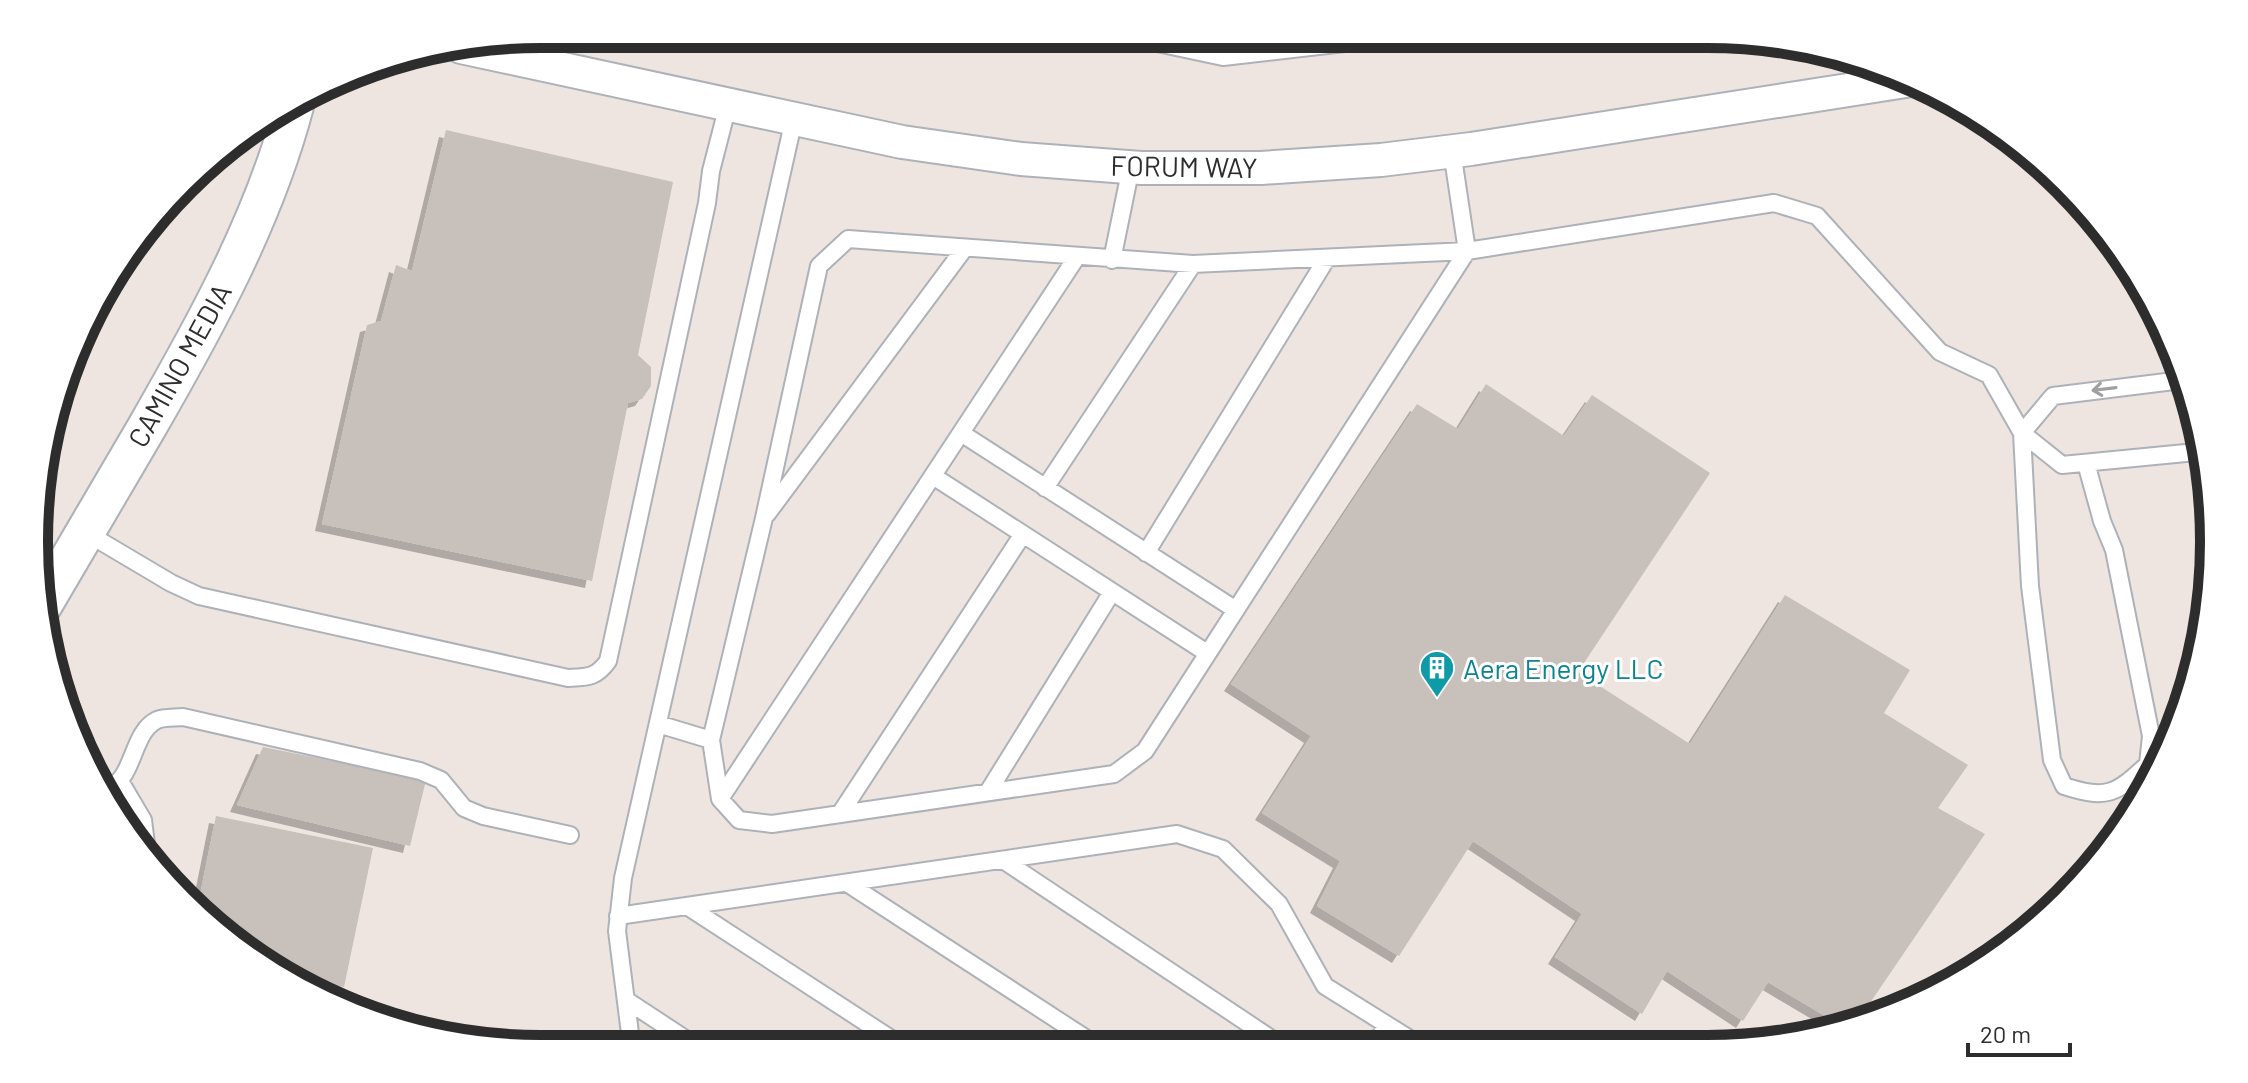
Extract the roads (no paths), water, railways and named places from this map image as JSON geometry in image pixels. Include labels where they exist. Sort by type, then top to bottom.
[{"type":"street","name":"FORUM WAY","points":[[482,52],[902,142],[1006,157],[1131,167],[1261,168],[1381,160],[1889,84]]},
{"type":"street","name":"CAMINO MEDIA","points":[[51,591],[181,368],[220,294],[263,198],[290,117]]},
{"type":"lane","points":[[1181,48],[1223,57],[1301,48]]},
{"type":"lane","points":[[85,532],[199,596],[568,678],[600,672],[608,661],[707,203],[711,171],[728,105]]},
{"type":"lane","points":[[630,1035],[617,931],[623,878],[794,119]]},
{"type":"lane","points":[[1452,151],[1467,251],[1145,751],[1114,774],[772,824],[739,820],[720,799],[711,740],[819,266],[848,239],[1076,258],[1193,264],[1467,251],[1774,203],[1817,216],[1940,352],[1989,375],[2022,433],[2062,465],[2192,452]]},
{"type":"lane","points":[[1112,260],[1131,167]]},
{"type":"lane","points":[[764,518],[964,249]]},
{"type":"lane","points":[[720,799],[1076,258]]},
{"type":"lane","points":[[1146,553],[1327,258]]},
{"type":"lane","points":[[1045,488],[1193,264]]},
{"type":"lane","points":[[2146,766],[2125,786],[2094,796],[2064,786],[2052,760],[2030,586],[2022,433],[2053,396],[2173,381]]},
{"type":"lane","points":[[961,433],[1236,610]]},
{"type":"lane","points":[[2086,463],[2102,521],[2114,550],[2151,736],[2148,761]]},
{"type":"lane","points":[[933,476],[1207,653]]},
{"type":"lane","points":[[840,814],[1023,534]]},
{"type":"lane","points":[[988,792],[1112,592]]},
{"type":"lane","points":[[113,786],[120,781],[145,729],[159,719],[183,717],[420,771],[441,780],[464,808],[483,816],[570,835]]},
{"type":"lane","points":[[658,724],[711,740]]},
{"type":"lane","points":[[120,781],[143,820],[145,835]]},
{"type":"lane","points":[[618,916],[1177,834],[1223,849],[1279,904],[1325,986],[1403,1035]]},
{"type":"lane","points":[[1003,860],[1266,1035]]},
{"type":"lane","points":[[847,883],[1081,1035]]},
{"type":"lane","points":[[687,906],[885,1035]]},
{"type":"lane","points":[[626,1000],[679,1035]]},
{"type":"lane","points":[[1381,1035],[1387,1025]]},
{"type":"place","name":"Aera Energy LLC","points":[[1437,699]]}]
